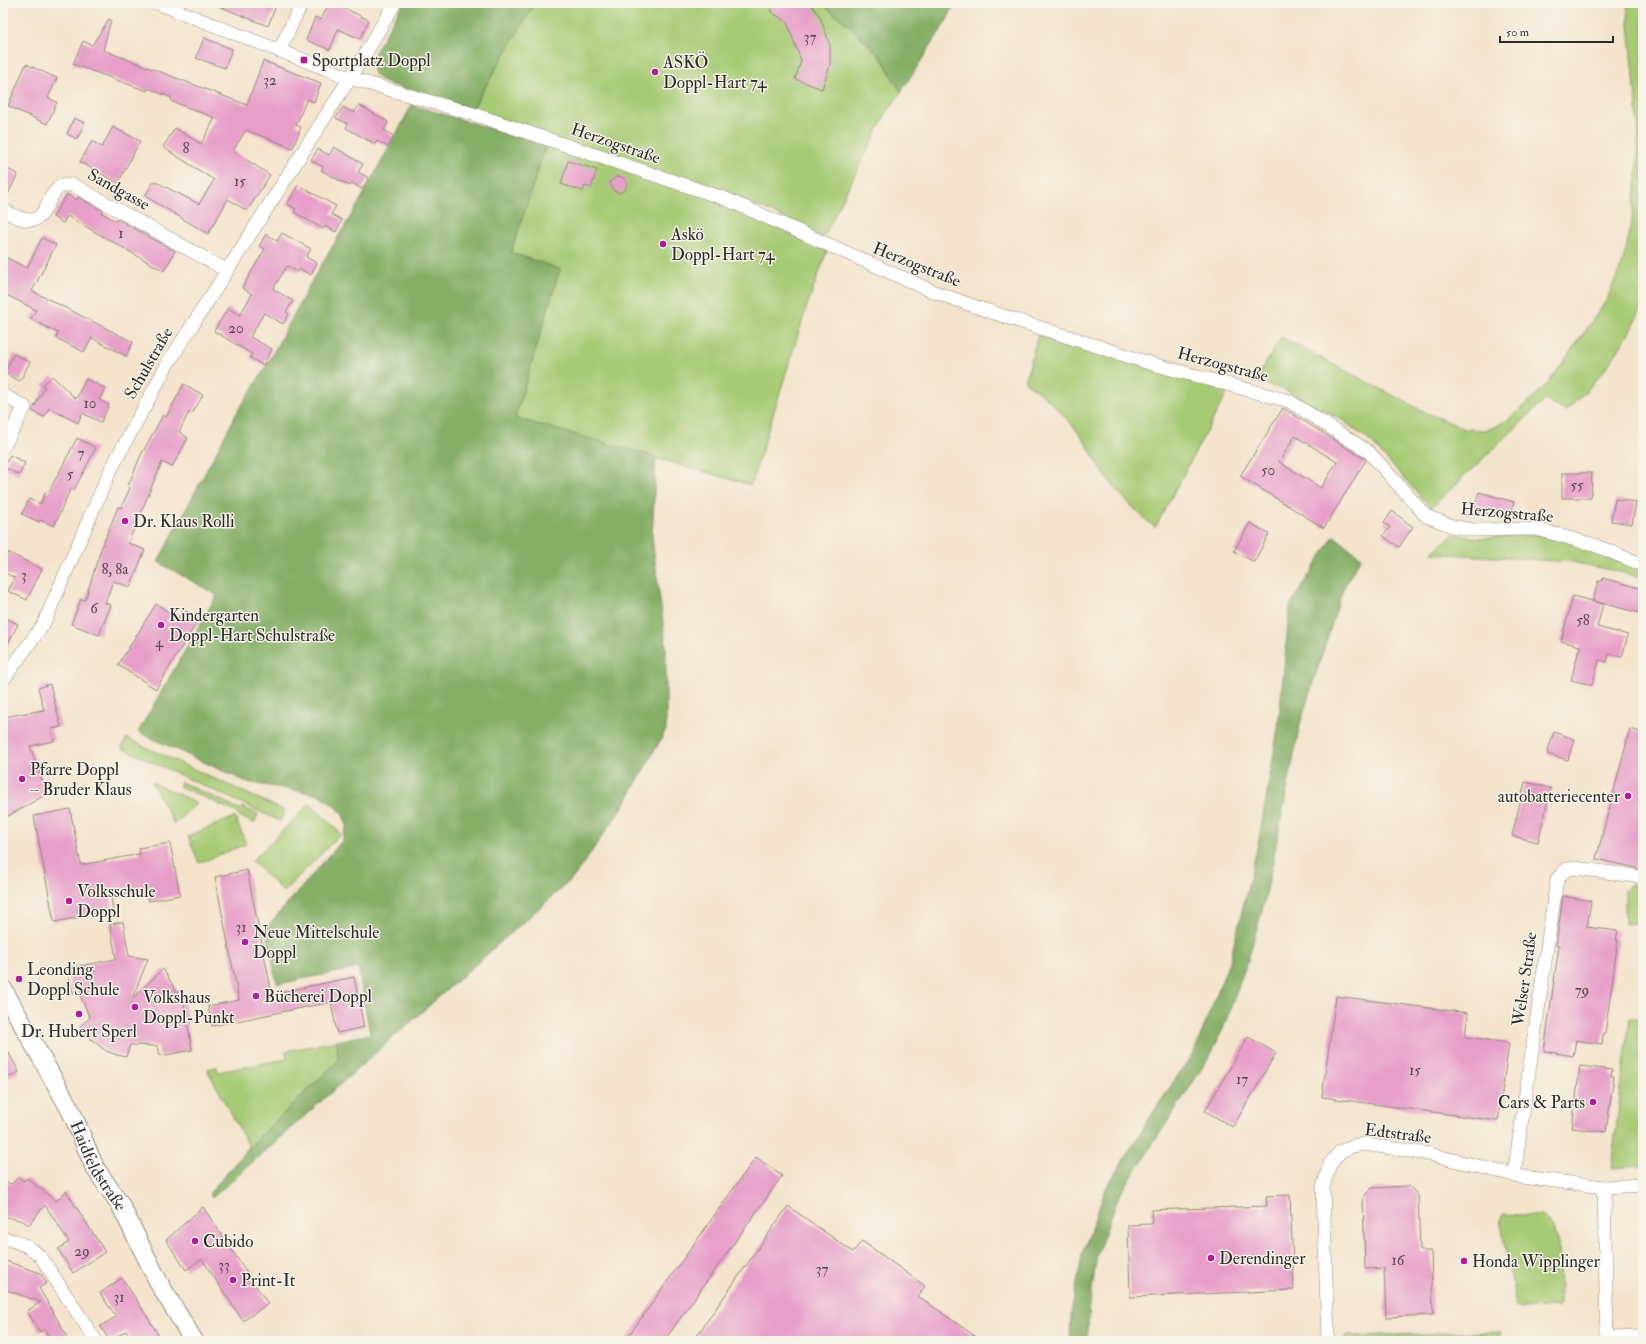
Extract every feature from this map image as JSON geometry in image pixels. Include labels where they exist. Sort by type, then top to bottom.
[{"type":"street","name":"Herzogstraße","points":[[157,3],[350,78],[473,114],[726,199],[932,291],[985,310],[1149,363],[1289,401],[1369,452],[1426,516],[1455,527],[1474,530],[1537,529],[1587,543],[1643,565]]},
{"type":"street","points":[[279,51],[302,3]]},
{"type":"street","name":"Schulstraße","points":[[3,680],[43,625],[123,444],[167,365],[226,270],[350,78],[395,3]]},
{"type":"street","name":"Sandgasse","points":[[3,210],[30,221],[38,218],[43,212],[53,193],[60,186],[66,184],[74,185],[226,270]]},
{"type":"street","points":[[3,395],[25,407],[3,447]]},
{"type":"street","name":"Welser Straße","points":[[1514,1175],[1557,879],[1567,869],[1575,868],[1643,877]]},
{"type":"street","name":"Haidfeldstraße","points":[[3,989],[71,1111],[95,1168],[120,1204],[160,1285],[194,1341]]},
{"type":"street","name":"Edtstraße","points":[[1328,1341],[1323,1187],[1330,1164],[1340,1152],[1352,1146],[1365,1144],[1429,1154],[1514,1175],[1604,1187],[1643,1185]]},
{"type":"street","points":[[1604,1187],[1607,1339],[1643,1337]]},
{"type":"street","points":[[3,1238],[23,1244],[33,1249],[41,1257],[96,1341]]},
{"type":"green space","points":[[403,3],[535,3],[472,109],[383,82],[374,74],[370,61]]},
{"type":"green space","name":"Askö Doppl-Hart 74","points":[[535,3],[821,3],[853,29],[883,60],[901,92],[884,117],[823,238],[772,212],[727,194],[724,204],[827,251],[807,306],[751,485],[515,418],[560,269],[511,253],[549,135],[472,109]]},
{"type":"green space","points":[[821,3],[955,3],[947,20],[901,92],[883,60],[853,29]]},
{"type":"green space","points":[[1627,3],[1643,3],[1643,304],[1619,349],[1600,375],[1577,400],[1565,411],[1545,400],[1431,508],[1371,442],[1342,420],[1283,389],[1255,382],[1281,337],[1425,412],[1465,429],[1487,430],[1506,421],[1526,405],[1549,382],[1606,301],[1623,262],[1631,227],[1637,178],[1639,130]]},
{"type":"green space","points":[[412,105],[546,145],[511,253],[560,269],[515,418],[656,457],[652,538],[666,646],[666,730],[624,805],[573,878],[212,1198],[209,1194],[249,1147],[338,1061],[337,1041],[370,1034],[358,968],[277,984],[266,928],[342,841],[347,825],[342,813],[321,795],[247,782],[138,732],[217,595],[158,562],[239,409],[264,370],[314,277],[360,201]]},
{"type":"green space","points":[[1038,335],[1229,389],[1155,528],[1119,493],[1099,466],[1079,433],[1065,417],[1042,395],[1025,382]]},
{"type":"green space","points":[[1454,534],[1481,538],[1492,538],[1517,534],[1555,537],[1601,553],[1643,573],[1643,577],[1572,562],[1431,553]]},
{"type":"green space","points":[[1334,536],[1361,557],[1343,589],[1300,724],[1266,896],[1248,960],[1223,1029],[1210,1056],[1119,1196],[1097,1254],[1090,1304],[1087,1341],[1070,1341],[1071,1313],[1083,1251],[1106,1188],[1150,1117],[1195,1050],[1231,957],[1259,840],[1278,728],[1290,605]]},
{"type":"green space","points":[[126,738],[285,811],[280,821],[122,748]]},
{"type":"green space","points":[[152,782],[197,803],[174,824]]},
{"type":"green space","points":[[181,782],[240,809],[242,807],[258,814],[254,823],[237,815],[238,813],[179,786]]},
{"type":"green space","points":[[310,803],[341,834],[283,892],[252,861]]},
{"type":"green space","points":[[235,817],[246,844],[199,863],[188,836]]},
{"type":"green space","points":[[1631,884],[1643,885],[1643,923],[1625,924],[1625,890]]},
{"type":"green space","points":[[1630,1018],[1637,1018],[1639,1059],[1643,1059],[1643,1166],[1611,1168]]},
{"type":"green space","points":[[337,1041],[338,1061],[249,1147],[207,1069],[217,1067],[218,1072],[287,1059],[286,1051]]},
{"type":"green space","points":[[1503,1214],[1542,1216],[1549,1222],[1559,1239],[1560,1307],[1521,1308],[1516,1305],[1500,1219]]},
{"type":"green space","points":[[1501,1332],[1499,1341],[1346,1341],[1346,1336]]},
{"type":"building","points":[[211,3],[277,3],[268,26]]},
{"type":"building","points":[[329,3],[348,3],[346,9],[369,20],[360,39],[338,29],[330,50],[306,40],[315,17],[321,20]]},
{"type":"building","points":[[775,3],[810,3],[820,17],[830,45],[830,65],[822,89],[795,79],[801,61],[787,22],[770,11]]},
{"type":"building","points":[[109,19],[111,20],[103,50],[247,105],[263,61],[321,83],[314,102],[307,99],[296,125],[301,127],[293,148],[246,130],[233,151],[270,175],[247,211],[228,199],[208,234],[145,196],[154,181],[199,204],[214,180],[163,147],[175,128],[201,144],[215,118],[171,101],[172,98],[148,88],[147,91],[73,64],[83,41],[92,45]]},
{"type":"building","points":[[204,38],[232,49],[225,68],[196,58]]},
{"type":"building","points":[[26,64],[57,78],[48,98],[57,102],[47,124],[8,106]]},
{"type":"building","points":[[359,105],[388,122],[384,130],[394,136],[388,147],[377,141],[375,144],[346,128],[348,124],[336,118],[343,107],[354,113]]},
{"type":"building","points":[[74,118],[85,123],[77,139],[67,134]]},
{"type":"building","points":[[113,127],[140,141],[118,183],[80,162],[92,141],[102,147]]},
{"type":"building","points":[[334,147],[363,164],[358,172],[369,178],[362,189],[352,183],[350,186],[335,178],[321,170],[323,167],[311,160],[318,149],[329,155]]},
{"type":"building","points":[[568,161],[597,170],[591,188],[585,186],[583,191],[561,184]]},
{"type":"building","points":[[3,167],[18,174],[4,202],[3,202]]},
{"type":"building","points":[[618,176],[624,178],[627,183],[625,190],[620,193],[614,191],[609,182]]},
{"type":"building","points":[[298,185],[336,206],[331,214],[342,220],[336,232],[325,226],[323,229],[294,212],[296,209],[287,204]]},
{"type":"building","points":[[67,194],[77,200],[78,197],[103,211],[102,213],[116,221],[117,219],[175,251],[164,271],[67,216],[63,223],[53,217]]},
{"type":"building","points":[[282,233],[311,249],[306,257],[317,263],[311,275],[300,269],[298,272],[287,266],[273,289],[293,301],[286,312],[289,314],[283,324],[264,313],[250,337],[272,349],[263,365],[250,358],[252,354],[214,331],[228,308],[240,315],[252,294],[242,288],[265,249],[259,246],[266,234],[277,241]]},
{"type":"building","points":[[42,238],[56,245],[32,291],[133,342],[126,356],[92,338],[84,352],[56,338],[58,333],[31,319],[36,310],[3,293],[3,256],[27,268]]},
{"type":"building","points":[[14,354],[30,362],[20,381],[4,373]]},
{"type":"building","points":[[52,376],[76,399],[86,379],[105,388],[99,400],[109,405],[101,422],[82,413],[78,423],[49,408],[44,417],[32,411],[45,387],[43,385]]},
{"type":"building","points":[[184,384],[203,395],[192,414],[189,412],[179,432],[188,438],[172,467],[162,462],[128,543],[145,550],[130,587],[113,581],[105,603],[111,605],[99,635],[71,624],[81,599],[85,600],[101,549],[118,507],[121,508],[130,488],[128,486],[141,455],[163,415],[166,417]]},
{"type":"building","points":[[1283,408],[1366,460],[1324,528],[1240,476]],"holes":[[[1295,436],[1337,462],[1321,488],[1279,462]]]},
{"type":"building","points":[[77,438],[96,448],[74,490],[71,488],[54,526],[40,520],[39,522],[22,514],[29,499],[40,504],[46,491],[49,492]]},
{"type":"building","points":[[10,455],[25,463],[19,475],[4,467]]},
{"type":"building","points":[[1562,473],[1592,473],[1591,498],[1562,498]]},
{"type":"building","points":[[1479,492],[1514,502],[1509,519],[1473,511]]},
{"type":"building","points":[[1615,499],[1636,502],[1632,524],[1611,521]]},
{"type":"building","points":[[1392,511],[1413,527],[1399,547],[1383,536],[1390,527],[1384,523]]},
{"type":"building","points":[[1250,523],[1269,534],[1254,562],[1234,551]]},
{"type":"building","points":[[3,550],[42,569],[27,600],[8,591],[15,578],[3,572]]},
{"type":"building","points":[[1603,578],[1643,589],[1643,599],[1640,613],[1593,601],[1598,581],[1602,581]]},
{"type":"building","points":[[1573,596],[1603,604],[1597,627],[1628,635],[1622,657],[1609,654],[1607,662],[1599,660],[1592,685],[1571,680],[1580,646],[1561,641]]},
{"type":"building","points":[[156,604],[178,618],[183,609],[199,619],[156,689],[118,665]]},
{"type":"building","points":[[3,617],[18,624],[3,654]]},
{"type":"building","points":[[50,684],[61,727],[51,729],[54,741],[30,746],[47,794],[3,819],[3,717],[44,710],[38,688]]},
{"type":"building","name":"autobatteriecenter","points":[[1630,729],[1643,733],[1643,862],[1641,869],[1596,859]]},
{"type":"building","points":[[1554,732],[1574,739],[1568,760],[1547,754]]},
{"type":"building","points":[[1525,782],[1551,788],[1538,842],[1512,836]]},
{"type":"building","points":[[70,809],[81,865],[140,854],[139,848],[170,843],[180,895],[149,901],[146,890],[111,897],[113,911],[54,922],[34,816]]},
{"type":"building","points":[[247,870],[272,994],[354,977],[364,1027],[337,1033],[331,1002],[212,1026],[208,1006],[239,1000],[215,877]]},
{"type":"building","points":[[1563,896],[1591,901],[1587,927],[1618,931],[1605,1034],[1603,1034],[1602,1044],[1576,1040],[1573,1056],[1544,1051],[1559,946],[1556,946]]},
{"type":"building","name":"Volkshaus Doppl-Punkt","points":[[123,922],[129,956],[148,959],[132,999],[163,969],[177,992],[182,991],[192,1050],[160,1056],[158,1046],[130,1045],[126,1057],[106,1051],[92,1040],[80,1026],[90,1018],[79,993],[73,993],[70,980],[64,969],[116,959],[110,924]]},
{"type":"building","points":[[1336,996],[1468,1013],[1465,1037],[1509,1043],[1498,1121],[1322,1097]]},
{"type":"building","points":[[1248,1037],[1276,1053],[1233,1127],[1205,1111]]},
{"type":"building","points":[[3,1042],[19,1072],[7,1078],[3,1070]]},
{"type":"building","name":"Cars & Parts","points":[[1580,1066],[1612,1070],[1611,1076],[1614,1076],[1606,1132],[1572,1128]]},
{"type":"building","points":[[756,1157],[782,1176],[664,1341],[625,1341]]},
{"type":"building","points":[[18,1177],[24,1181],[27,1178],[56,1201],[66,1191],[105,1252],[73,1273],[58,1249],[69,1242],[45,1205],[29,1225],[23,1221],[3,1216],[3,1182],[12,1184]]},
{"type":"building","points":[[1409,1186],[1418,1195],[1420,1251],[1431,1251],[1433,1315],[1386,1317],[1384,1268],[1365,1269],[1363,1197],[1372,1188]]},
{"type":"building","name":"Derendinger","points":[[1290,1195],[1294,1290],[1130,1297],[1128,1225],[1152,1224],[1151,1210],[1267,1206],[1266,1196]]},
{"type":"building","points":[[788,1206],[853,1252],[862,1241],[925,1286],[918,1296],[982,1341],[693,1341]]},
{"type":"building","points":[[203,1207],[268,1304],[243,1321],[202,1259],[186,1270],[166,1240]]},
{"type":"building","points":[[3,1260],[40,1273],[47,1283],[39,1288],[67,1336],[59,1341],[51,1341],[44,1329],[40,1332],[27,1311],[41,1302],[3,1289]]},
{"type":"building","points":[[122,1278],[162,1341],[133,1341],[126,1331],[110,1341],[100,1326],[116,1317],[100,1293]]},
{"type":"place","name":"Sportplatz Doppl","points":[[304,60]]},
{"type":"place","name":"ASKÖ Doppl-Hart 74","points":[[655,72]]},
{"type":"place","name":"Askö Doppl-Hart 74","points":[[663,244]]},
{"type":"place","name":"Dr. Klaus Rolli","points":[[125,521]]},
{"type":"place","name":"Kindergarten Doppl-Hart Schulstraße","points":[[161,625]]},
{"type":"place","name":"Pfarre Doppl – Bruder Klaus","points":[[22,779]]},
{"type":"place","name":"autobatteriecenter","points":[[1628,796]]},
{"type":"place","name":"Volksschule Doppl","points":[[69,901]]},
{"type":"place","name":"Neue Mittelschule Doppl","points":[[245,942]]},
{"type":"place","name":"Leonding Doppl Schule","points":[[19,979]]},
{"type":"place","name":"Bücherei Doppl","points":[[256,996]]},
{"type":"place","name":"Volkshaus Doppl-Punkt","points":[[135,1007]]},
{"type":"place","name":"Dr. Hubert Sperl","points":[[79,1014]]},
{"type":"place","name":"Cars & Parts","points":[[1593,1102]]},
{"type":"place","name":"Cubido","points":[[195,1241]]},
{"type":"place","name":"Derendinger","points":[[1211,1258]]},
{"type":"place","name":"Honda Wipplinger","points":[[1464,1261]]},
{"type":"place","name":"Print-It","points":[[233,1280]]}]
